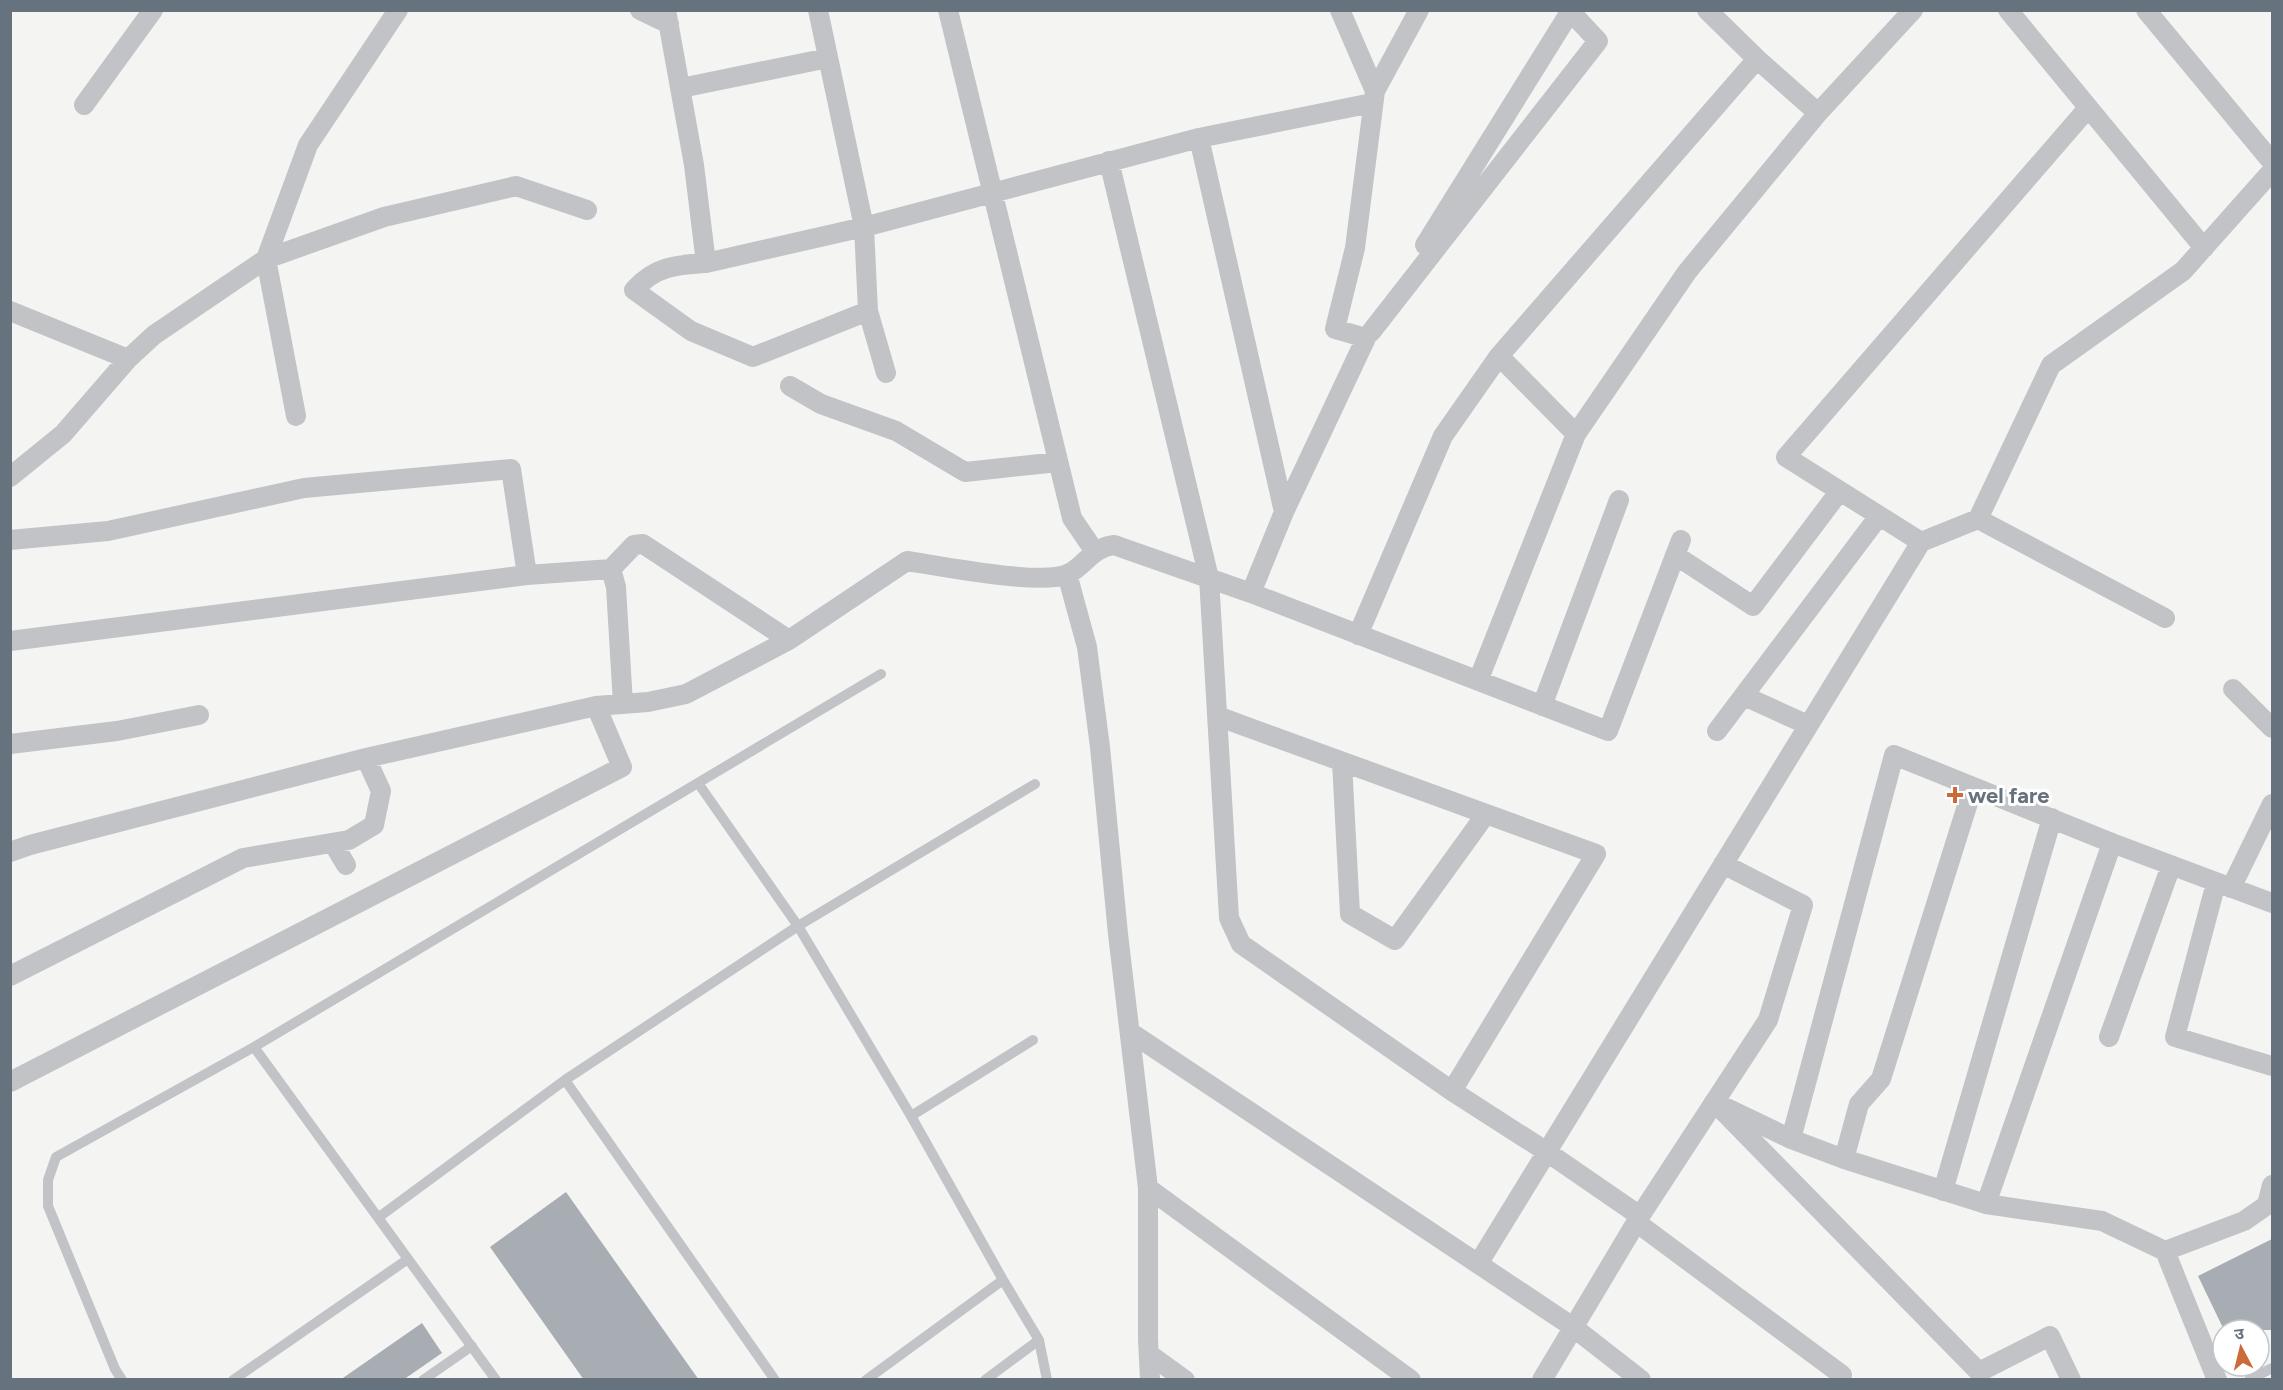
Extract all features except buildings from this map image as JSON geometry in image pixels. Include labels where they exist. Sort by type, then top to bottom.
[{"type":"street","points":[[84,105],[153,10]]},
{"type":"street","points":[[296,416],[266,259],[308,145],[398,10]]},
{"type":"street","points":[[640,10],[667,17],[694,165],[706,263]]},
{"type":"street","points":[[818,10],[864,227],[868,311],[886,373]]},
{"type":"street","points":[[948,10],[991,194],[1072,518],[1095,552]]},
{"type":"street","points":[[1340,10],[1373,97]]},
{"type":"street","points":[[1369,335],[1335,329],[1355,248],[1373,97],[1419,10]]},
{"type":"street","points":[[1707,10],[1757,59],[1818,113]]},
{"type":"street","points":[[2008,10],[2204,248]]},
{"type":"street","points":[[2146,10],[2272,162]]},
{"type":"street","points":[[1251,593],[1284,512],[1369,335],[1569,11],[1598,41],[1369,335]]},
{"type":"street","points":[[1478,681],[1576,434],[1687,272],[1900,15]]},
{"type":"street","points":[[681,88],[828,58]]},
{"type":"street","points":[[1358,635],[1443,436],[1499,356],[1757,59]]},
{"type":"street","points":[[868,311],[753,357],[691,331],[634,290],[646,276],[674,265],[706,263],[864,227],[1199,138],[1373,97]]},
{"type":"street","points":[[1921,542],[1786,457],[2088,108]]},
{"type":"street","points":[[1199,138],[1284,512]]},
{"type":"street","points":[[1109,161],[1209,578],[1229,918],[1240,944],[1452,1091],[1547,1152],[1842,1375]]},
{"type":"street","points":[[1478,1264],[1921,542],[1978,519],[2050,365],[2183,271],[2272,171]]},
{"type":"street","points":[[10,477],[63,434],[128,359],[154,335],[266,259],[384,217],[516,186],[587,210]]},
{"type":"street","points":[[10,311],[128,359]]},
{"type":"street","points":[[1499,356],[1576,434]]},
{"type":"street","points":[[790,386],[821,404],[896,431],[965,472],[1058,462]]},
{"type":"street","points":[[10,540],[108,531],[304,488],[511,469],[527,574]]},
{"type":"street","points":[[10,852],[30,844],[366,758],[596,706],[648,702],[686,694],[789,639],[907,561],[1030,578],[1067,574],[1102,547],[1114,545],[1251,593],[1608,731],[1678,547],[1753,606],[1839,492]]},
{"type":"street","points":[[1542,706],[1619,500]]},
{"type":"street","points":[[1718,730],[1879,516]]},
{"type":"street","points":[[1978,519],[2165,618]]},
{"type":"street","points":[[10,641],[527,574],[611,569],[634,545],[643,544],[789,639]]},
{"type":"street","points":[[611,569],[616,587],[623,704]]},
{"type":"street","points":[[1067,574],[1087,647],[1148,1188],[1150,1380]]},
{"type":"street","points":[[2233,689],[2272,728]]},
{"type":"street","points":[[1744,696],[1808,725]]},
{"type":"street","points":[[10,1082],[622,767],[596,706]]},
{"type":"street","points":[[10,744],[117,731],[200,715]]},
{"type":"street","points":[[1217,716],[1596,854],[1452,1091]]},
{"type":"street","points":[[1791,1138],[1894,755],[2112,843],[2272,903]]},
{"type":"street","points":[[10,976],[243,858],[349,840],[374,825],[381,791],[366,758]]},
{"type":"street","points":[[1342,762],[1350,914],[1395,940],[1486,814]]},
{"type":"street","points":[[1844,1160],[1859,1104],[1881,1079],[1973,787]]},
{"type":"street","points":[[2272,804],[2224,885],[2175,1037],[2272,1066]]},
{"type":"street","points":[[1943,1191],[2052,818]]},
{"type":"street","points":[[333,843],[346,865]]},
{"type":"street","points":[[1986,1204],[2112,843]]},
{"type":"street","points":[[1542,1380],[1638,1219],[1767,1020],[1803,905],[1723,864]]},
{"type":"street","points":[[2109,1037],[2171,866]]},
{"type":"street","points":[[1130,1032],[1573,1327],[1641,1380]]},
{"type":"street","points":[[1713,1102],[1844,1160],[1986,1204],[2102,1221],[2165,1251],[2217,1380]]},
{"type":"street","points":[[1713,1102],[1979,1372],[2050,1336],[2071,1380]]},
{"type":"street","points":[[2165,1251],[2244,1221],[2267,1205],[2272,1185]]},
{"type":"street","points":[[1148,1188],[1411,1380]]},
{"type":"street","points":[[1149,1354],[1185,1380]]},
{"type":"lane","points":[[122,1380],[115,1369],[48,1206],[48,1180],[56,1157],[254,1047],[881,674]]},
{"type":"lane","points":[[698,783],[798,926],[911,1116],[1003,1280],[1040,1340],[1047,1380]]},
{"type":"lane","points":[[379,1217],[565,1080],[798,926],[1035,784]]},
{"type":"lane","points":[[911,1116],[1033,1040]]},
{"type":"lane","points":[[254,1047],[496,1380]]},
{"type":"lane","points":[[565,1080],[775,1380]]},
{"type":"lane","points":[[233,1380],[408,1259]]},
{"type":"lane","points":[[866,1380],[1003,1280]]},
{"type":"lane","points":[[985,1380],[1040,1340]]},
{"type":"lane","points":[[423,1380],[472,1346]]},
{"type":"lane","points":[[2249,1380],[2272,1368]]},
{"type":"place","name":"wel fare","points":[[1955,795]]}]
